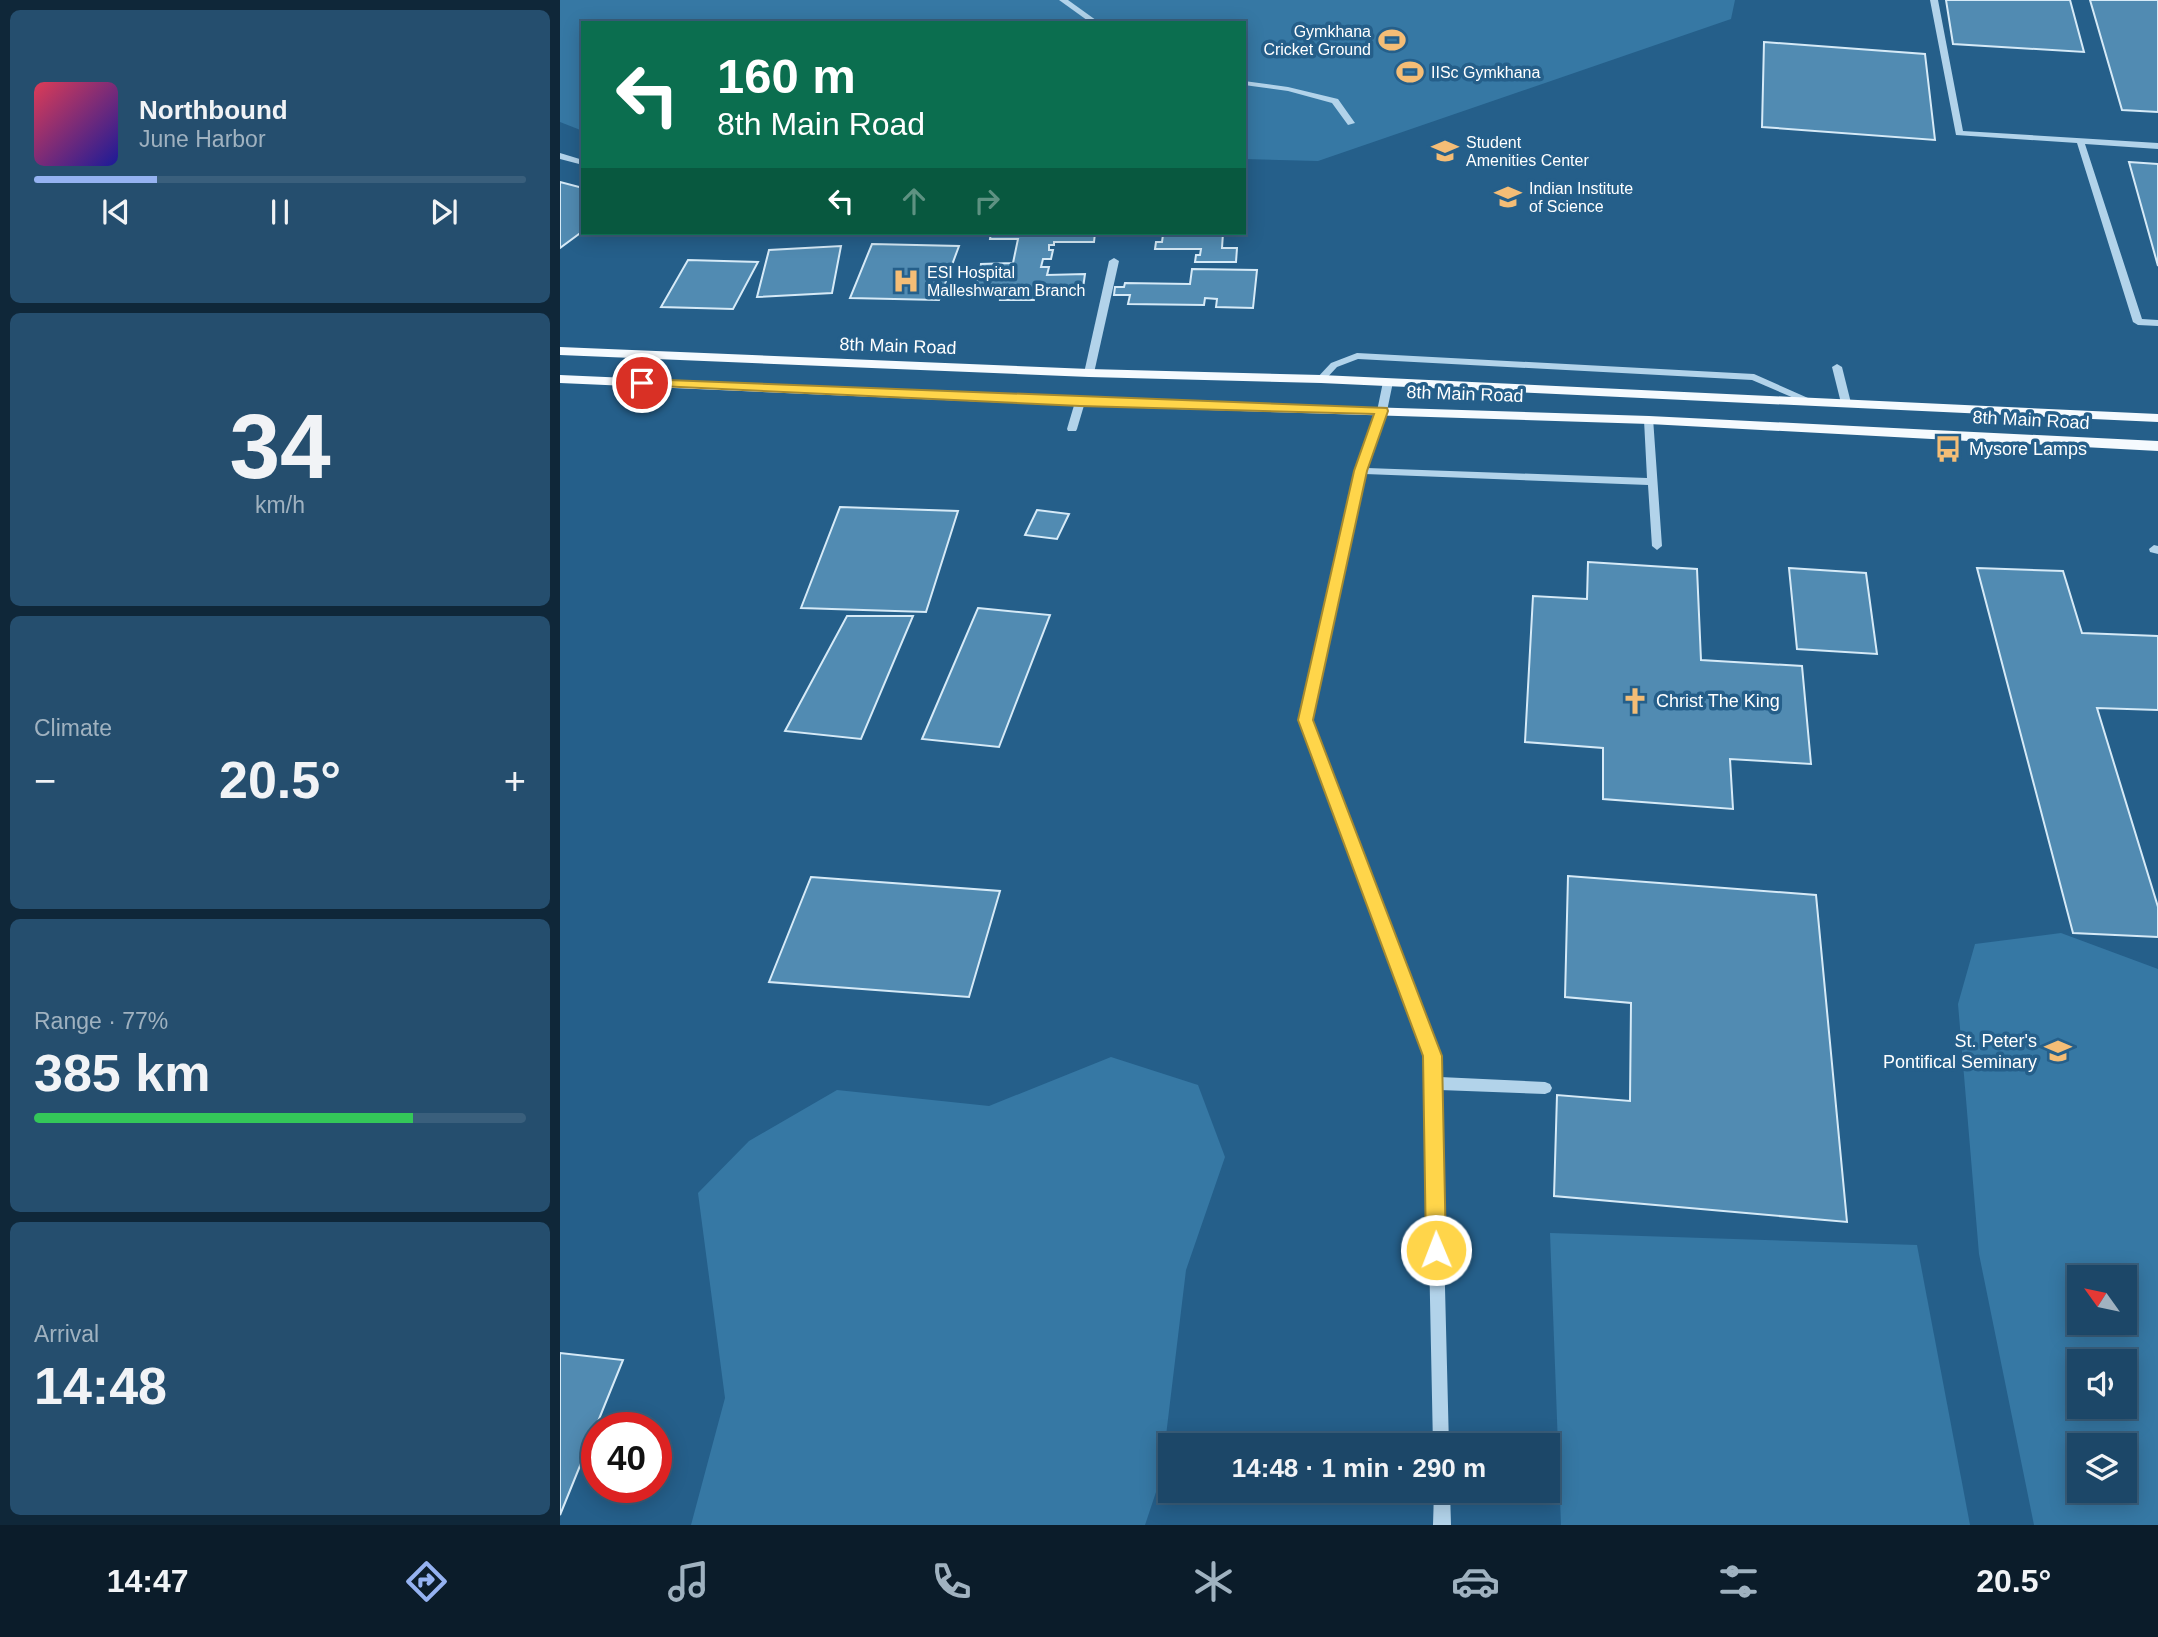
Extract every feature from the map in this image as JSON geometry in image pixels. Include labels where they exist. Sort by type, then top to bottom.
[{"type":"main road","name":"8th Main Road","points":[[560,351],[1089,373],[1321,379],[2158,418]]},
{"type":"main road","points":[[1080,402],[1089,373]]},
{"type":"main road","name":"8th Main Road","points":[[560,379],[1080,402],[1649,420],[2158,446]]},
{"type":"street","points":[[1063,0],[1093,21]]},
{"type":"street","points":[[1934,0],[1959,133],[2158,146]]},
{"type":"street","points":[[1246,83],[1288,89],[1335,101],[1351,122]]},
{"type":"street","points":[[2080,141],[2138,322],[2158,323]]},
{"type":"street","points":[[560,156],[581,162]]},
{"type":"street","points":[[1089,373],[1114,261]]},
{"type":"street","points":[[1321,379],[1334,365],[1357,356],[1754,377],[1812,402]]},
{"type":"street","points":[[1837,367],[1846,402]]},
{"type":"street","points":[[1388,382],[1382,411],[1361,471],[1306,720],[1432,1056],[1441,1433]]},
{"type":"street","points":[[1072,429],[1080,402]]},
{"type":"street","points":[[1649,420],[1657,546]]},
{"type":"street","points":[[1361,471],[1653,482]]},
{"type":"street","points":[[1432,1083],[1545,1088]]},
{"type":"street","points":[[1442,1503],[1443,1525]]},
{"type":"shaded area","name":"IISc Gymkhana","points":[[560,0],[1735,0],[1731,19],[1318,161],[1246,159],[1246,21],[581,21],[581,130],[560,122]]},
{"type":"shaded area","points":[[2061,933],[2158,969],[2158,1525],[2034,1525],[1979,1254],[1958,1004],[1975,944]]},
{"type":"shaded area","points":[[1111,1057],[1198,1085],[1225,1157],[1186,1270],[1166,1433],[1158,1433],[1158,1486],[1145,1525],[691,1525],[725,1398],[698,1193],[749,1141],[837,1090],[989,1106]]},
{"type":"shaded area","points":[[1550,1233],[1917,1245],[1970,1525],[1561,1525],[1560,1433],[1558,1433]]},
{"type":"building","points":[[1946,0],[2070,0],[2084,52],[1953,44]]},
{"type":"building","points":[[2090,0],[2158,0],[2158,112],[2122,110]]},
{"type":"building","points":[[1764,42],[1925,54],[1935,140],[1762,127]]},
{"type":"building","points":[[2129,162],[2158,164],[2158,266]]},
{"type":"building","points":[[560,182],[581,187],[581,232],[560,248]]},
{"type":"building","points":[[991,235],[1095,235],[1094,242],[1054,242],[1054,245],[1049,245],[1049,250],[1053,250],[1051,259],[1043,259],[1041,267],[1049,267],[1047,275],[1085,274],[1083,288],[1036,289],[1034,300],[1000,300],[1003,287],[976,287],[977,280],[986,280],[988,272],[980,272],[981,264],[1013,263],[1018,239],[990,239]]},
{"type":"building","points":[[1163,235],[1223,235],[1222,248],[1237,248],[1236,262],[1195,262],[1201,249],[1155,249],[1156,242],[1162,242]]},
{"type":"building","points":[[872,244],[959,246],[939,300],[850,298]]},
{"type":"building","points":[[841,246],[832,293],[757,297],[769,250]]},
{"type":"building","points":[[688,260],[758,262],[733,309],[661,307]]},
{"type":"building","points":[[1192,269],[1257,270],[1253,308],[1216,307],[1217,299],[1205,298],[1204,305],[1128,304],[1130,295],[1114,295],[1115,287],[1124,287],[1125,283],[1190,284]]},
{"type":"building","points":[[840,507],[958,511],[926,612],[801,608]]},
{"type":"building","points":[[1037,510],[1069,514],[1057,539],[1025,535]]},
{"type":"building","points":[[1588,562],[1697,569],[1701,660],[1802,666],[1811,764],[1730,759],[1733,809],[1603,799],[1603,748],[1525,742],[1533,596],[1587,599]]},
{"type":"building","points":[[1789,568],[1866,573],[1877,654],[1797,649]]},
{"type":"building","points":[[1977,568],[2063,571],[2082,633],[2158,636],[2158,710],[2097,708],[2158,907],[2158,937],[2073,933]]},
{"type":"building","points":[[978,608],[1050,615],[999,747],[922,739]]},
{"type":"building","points":[[847,616],[913,616],[861,739],[785,731]]},
{"type":"building","points":[[1568,876],[1816,895],[1847,1222],[1554,1196],[1557,1095],[1630,1101],[1631,1003],[1565,997]]},
{"type":"building","points":[[811,877],[1000,891],[969,997],[769,982]]},
{"type":"building","points":[[560,1353],[623,1360],[602,1412],[581,1412],[581,1463],[560,1515]]},
{"type":"place","name":"Gymkhana Cricket Ground","points":[[1392,40]]},
{"type":"place","name":"IISc Gymkhana","points":[[1410,72]]},
{"type":"place","name":"Student Amenities Center","points":[[1445,151]]},
{"type":"place","name":"Indian Institute of Science","points":[[1508,197]]},
{"type":"place","name":"ESI Hospital Malleshwaram Branch","points":[[906,281]]},
{"type":"place","name":"Mysore Lamps","points":[[1948,449]]},
{"type":"place","name":"Christ The King","points":[[1635,701]]},
{"type":"place","name":"St. Peter's Pontifical Seminary","points":[[2058,1051]]},
{"type":"route","points":[[642,383],[1080,402],[1382,411],[1361,471],[1306,720],[1432,1056],[1436,1250]]}]
